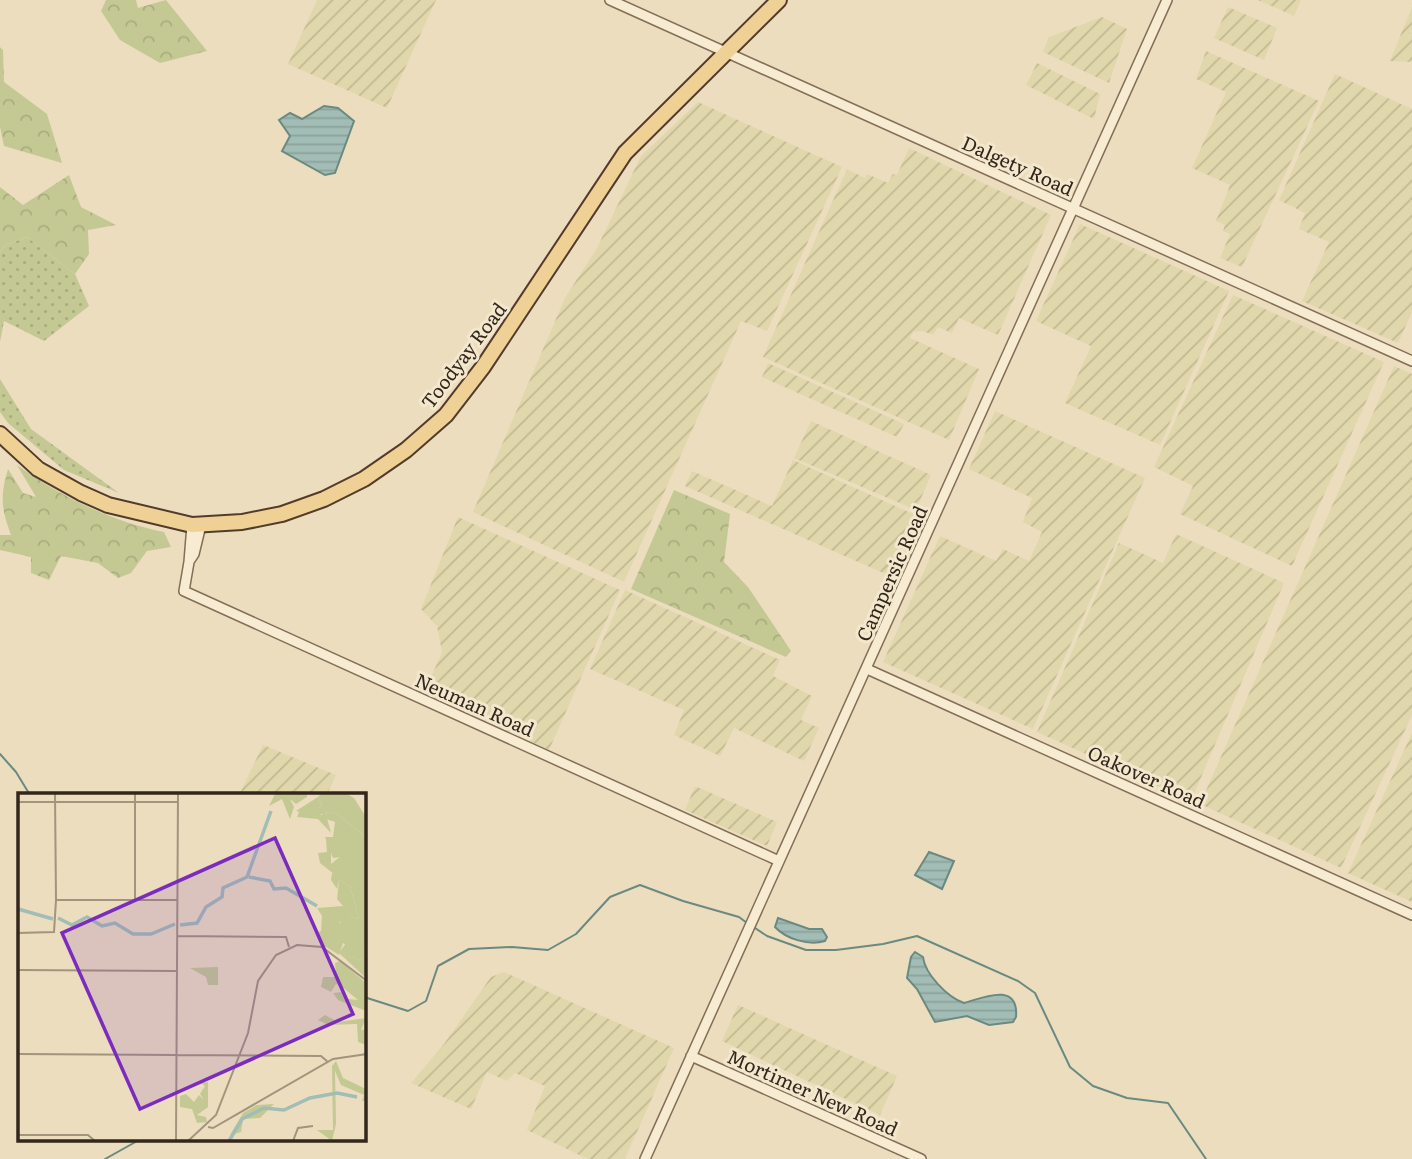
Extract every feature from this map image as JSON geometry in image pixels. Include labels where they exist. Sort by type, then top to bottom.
[{"type":"main road","name":"Toodyay Road","points":[[0,434],[38,469],[81,493],[108,505],[196,525],[242,522],[282,514],[324,499],[386,466],[446,415],[483,367],[625,153],[779,0]]},
{"type":"street","name":"Dalgety Road","points":[[610,0],[1412,361]]},
{"type":"street","name":"Campersic Road","points":[[645,1159],[1167,0]]},
{"type":"street","name":"Neuman Road","points":[[196,525],[194,554],[189,562],[184,591],[779,861]]},
{"type":"street","name":"Oakover Road","points":[[867,669],[1412,915]]},
{"type":"street","name":"Mortimer New Road","points":[[691,1056],[921,1159]]},
{"type":"shaded area","points":[[317,0],[436,0],[387,108],[288,64]]},
{"type":"shaded area","points":[[1258,0],[1301,0],[1294,16]]},
{"type":"shaded area","points":[[1228,7],[1277,28],[1264,60],[1214,38]]},
{"type":"shaded area","points":[[1412,7],[1412,62],[1390,61]]},
{"type":"shaded area","points":[[1102,17],[1127,29],[1109,83],[1043,52],[1049,37]]},
{"type":"shaded area","points":[[1206,51],[1319,101],[1242,267],[1220,258],[1230,234],[1223,231],[1225,225],[1216,221],[1230,185],[1192,168],[1226,92],[1196,79]]},
{"type":"shaded area","points":[[1037,63],[1100,94],[1094,119],[1026,85]]},
{"type":"shaded area","points":[[1335,74],[1412,109],[1412,312],[1398,343],[1302,301],[1329,242],[1299,229],[1305,213],[1279,200]]},
{"type":"shaded area","points":[[698,102],[842,167],[767,331],[741,321],[624,582],[473,512],[565,298],[597,248],[641,156]]},
{"type":"shaded area","points":[[909,148],[1051,215],[998,335],[959,318],[952,333],[938,327],[933,335],[923,331],[913,332],[910,338],[979,369],[949,440],[763,357],[847,169],[865,178],[867,174],[888,183],[893,174],[897,175]]},
{"type":"shaded area","points":[[1080,224],[1229,291],[1160,445],[1065,403],[1091,346],[1036,321]]},
{"type":"shaded area","points":[[1233,295],[1384,362],[1292,566],[1180,514],[1193,486],[1154,467]]},
{"type":"shaded area","points":[[768,363],[904,424],[897,437],[762,377]]},
{"type":"shaded area","points":[[1394,366],[1412,374],[1412,715],[1341,868],[1200,804]]},
{"type":"shaded area","points":[[995,411],[1145,478],[1033,729],[883,662],[940,536],[996,561],[1003,549],[1029,561],[1042,532],[1023,522],[1032,498],[969,469]]},
{"type":"shaded area","points":[[811,421],[931,475],[916,510],[794,458]]},
{"type":"shaded area","points":[[793,460],[915,515],[888,575],[685,486],[692,471],[772,506]]},
{"type":"shaded area","points":[[458,517],[620,590],[549,750],[425,691],[442,652],[437,626],[421,609]]},
{"type":"shaded area","points":[[1176,534],[1284,583],[1191,801],[1037,732],[1119,543],[1163,563]]},
{"type":"shaded area","points":[[625,590],[780,660],[773,676],[812,696],[801,720],[819,728],[804,761],[734,728],[720,756],[674,735],[684,710],[590,669]]},
{"type":"shaded area","points":[[1412,733],[1412,902],[1348,873]]},
{"type":"shaded area","points":[[263,745],[336,775],[328,793],[240,793]]},
{"type":"shaded area","points":[[695,786],[777,822],[767,846],[685,810]]},
{"type":"shaded area","points":[[504,972],[674,1048],[625,1159],[588,1159],[527,1130],[545,1086],[515,1073],[507,1081],[487,1072],[471,1109],[411,1083],[444,1044],[491,977]]},
{"type":"shaded area","points":[[738,1005],[897,1076],[880,1115],[722,1041]]},
{"type":"green space","points":[[106,0],[136,0],[138,8],[166,0],[207,51],[160,63],[120,40],[101,11]]},
{"type":"green space","points":[[0,47],[3,50],[4,82],[47,114],[62,163],[4,146],[0,127]]},
{"type":"green space","points":[[69,175],[81,207],[116,225],[88,230],[89,254],[75,274],[27,237],[5,245],[0,253],[0,187],[23,205]]},
{"type":"green space","points":[[27,237],[75,274],[89,306],[44,341],[4,321],[0,342],[0,253],[5,245]]},
{"type":"green space","points":[[0,379],[31,429],[119,493],[64,470],[8,423],[0,412]]},
{"type":"green space","points":[[17,465],[87,506],[164,532],[171,547],[147,551],[131,573],[118,578],[98,563],[61,556],[49,580],[31,573],[31,557],[0,550],[0,535],[11,535],[3,502],[8,469],[23,493],[36,497]]},
{"type":"green space","points":[[674,490],[730,514],[724,562],[748,587],[791,651],[786,657],[631,589]]},
{"type":"water","points":[[324,106],[338,108],[354,121],[335,173],[325,175],[282,151],[290,136],[279,120],[290,113],[302,119]]},
{"type":"water","points":[[929,852],[954,861],[942,889],[915,875]]},
{"type":"water","points":[[778,918],[809,929],[822,929],[827,937],[825,941],[812,943],[791,938],[775,927]]},
{"type":"water","points":[[915,952],[923,957],[928,971],[938,984],[957,1000],[964,1003],[998,995],[1006,995],[1012,999],[1016,1017],[1013,1022],[989,1025],[967,1016],[935,1022],[917,989],[907,978],[911,957]]},
{"type":"waterway","points":[[0,754],[16,772],[29,793]]},
{"type":"waterway","points":[[366,998],[408,1011],[426,1001],[438,966],[469,949],[512,947],[548,950],[576,934],[610,897],[640,885],[739,917],[747,923]]},
{"type":"waterway","points":[[755,928],[767,936],[806,950],[836,950],[917,936],[1018,981],[1035,993],[1070,1067],[1093,1086],[1127,1098],[1168,1103],[1206,1159]]},
{"type":"waterway","points":[[105,1159],[135,1142]]}]
